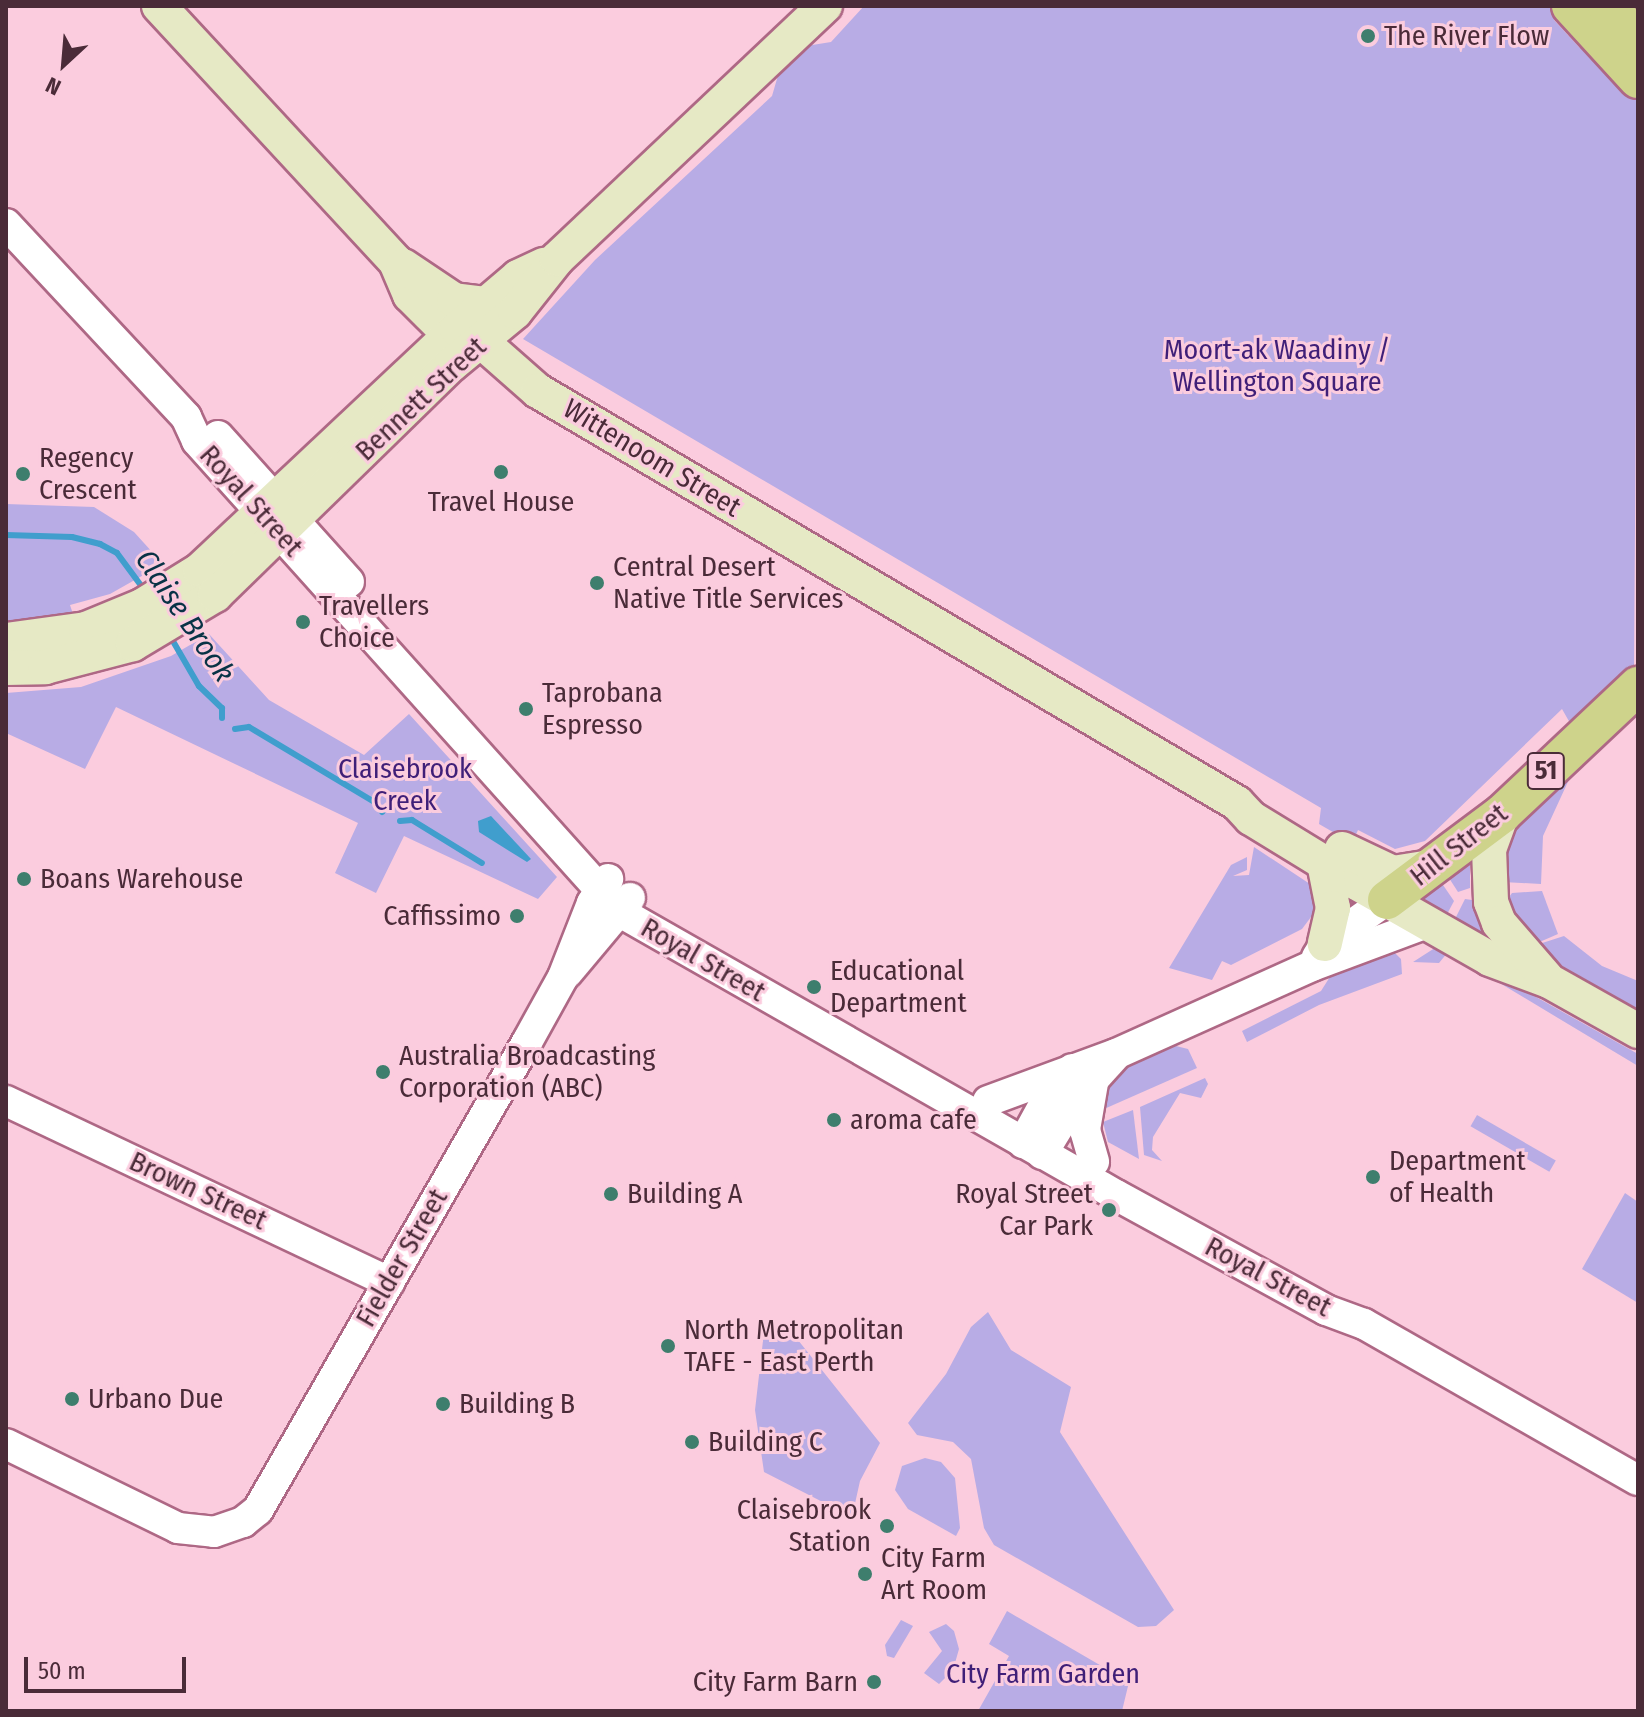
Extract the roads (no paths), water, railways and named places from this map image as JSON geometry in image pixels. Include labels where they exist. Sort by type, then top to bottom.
[{"type":"main road","points":[[159,6],[396,262],[454,300],[487,304]]},
{"type":"main road","name":"Bennett Street","points":[[164,612],[200,570],[278,516],[461,347],[534,293],[557,259],[825,6]]},
{"type":"main road","points":[[1571,6],[1638,79]]},
{"type":"main road","points":[[1607,6],[1638,39]]},
{"type":"main road","name":"Bennett Street","points":[[461,347],[487,304],[518,277],[557,259]]},
{"type":"main road","points":[[396,262],[410,295],[461,347]]},
{"type":"main road","name":"Wittenoom Street","points":[[461,347],[1237,803],[1251,818],[1387,900],[1490,959],[1549,981],[1638,1031]]},
{"type":"main road","points":[[6,640],[86,629],[164,612]]},
{"type":"main road","points":[[6,668],[45,667],[101,655],[164,612]]},
{"type":"main road","name":"Hill Street","points":[[1387,900],[1502,814],[1638,686]]},
{"type":"main road","name":"Wittenoom Street","points":[[1237,803],[1257,802],[1382,870],[1407,874],[1431,867]]},
{"type":"main road","name":"Wittenoom Street","points":[[1502,814],[1489,849],[1491,902],[1505,931],[1549,981]]},
{"type":"main road","points":[[1318,955],[1333,908],[1324,863]]},
{"type":"street","name":"Royal Street","points":[[6,224],[186,417],[197,441],[278,516],[615,895],[1326,1310],[1364,1324],[1638,1480]]},
{"type":"street","name":"Royal Street","points":[[615,895],[988,1101],[1037,1141],[1094,1162],[1327,1293],[1364,1324]]},
{"type":"street","name":"Fielder Street","points":[[6,1444],[178,1528],[196,1532],[230,1528],[269,1496],[563,977],[615,895]]},
{"type":"street","name":"Hill Street","points":[[1318,955],[1387,900]]},
{"type":"street","name":"Hill Street","points":[[1037,1141],[1084,1072],[1116,1054],[1318,955],[1427,923]]},
{"type":"street","points":[[988,1101],[1084,1072],[1085,1123],[1094,1162]]},
{"type":"street","name":"Brown Street","points":[[6,1101],[389,1282]]},
{"type":"water","points":[[491,816],[531,859],[527,862],[479,832],[478,821]]},
{"type":"waterway","name":"Claise Brook","points":[[6,535],[72,537],[100,544],[117,553],[145,591]]},
{"type":"waterway","name":"Claise Brook","points":[[170,636],[199,686],[222,708],[222,718]]},
{"type":"waterway","name":"Claise Brook","points":[[235,729],[249,727],[376,803],[382,812]]},
{"type":"waterway","name":"Claise Brook","points":[[400,821],[412,820],[482,863]]},
{"type":"place","name":"The River Flow","points":[[1368,36]]},
{"type":"place","name":"Travel House","points":[[501,472]]},
{"type":"place","name":"Regency Crescent","points":[[23,474]]},
{"type":"place","name":"Central Desert Native Title Services","points":[[597,583]]},
{"type":"place","name":"Travellers Choice","points":[[303,622]]},
{"type":"place","name":"Taprobana Espresso","points":[[526,709]]},
{"type":"place","name":"Boans Warehouse","points":[[24,879]]},
{"type":"place","name":"Caffissimo","points":[[517,916]]},
{"type":"place","name":"Educational Department","points":[[814,987]]},
{"type":"place","name":"Australia Broadcasting Corporation (ABC)","points":[[383,1072]]},
{"type":"place","name":"aroma cafe","points":[[834,1120]]},
{"type":"place","name":"Department of Health","points":[[1373,1177]]},
{"type":"place","name":"Building A","points":[[611,1194]]},
{"type":"place","name":"Royal Street Car Park","points":[[1109,1210]]},
{"type":"place","name":"North Metropolitan TAFE - East Perth","points":[[668,1346]]},
{"type":"place","name":"Urbano Due","points":[[72,1399]]},
{"type":"place","name":"Building B","points":[[443,1404]]},
{"type":"place","name":"Building C","points":[[692,1442]]},
{"type":"place","name":"Claisebrook Station","points":[[887,1526]]},
{"type":"place","name":"City Farm Art Room","points":[[865,1574]]},
{"type":"place","name":"City Farm Barn","points":[[874,1682]]},
{"type":"park label","name":"Moort-ak Waadiny / Wellington Square","points":[[1277,366]]},
{"type":"park label","name":"Claisebrook Creek","points":[[405,785]]},
{"type":"park label","name":"City Farm Garden","points":[[1043,1674]]}]
